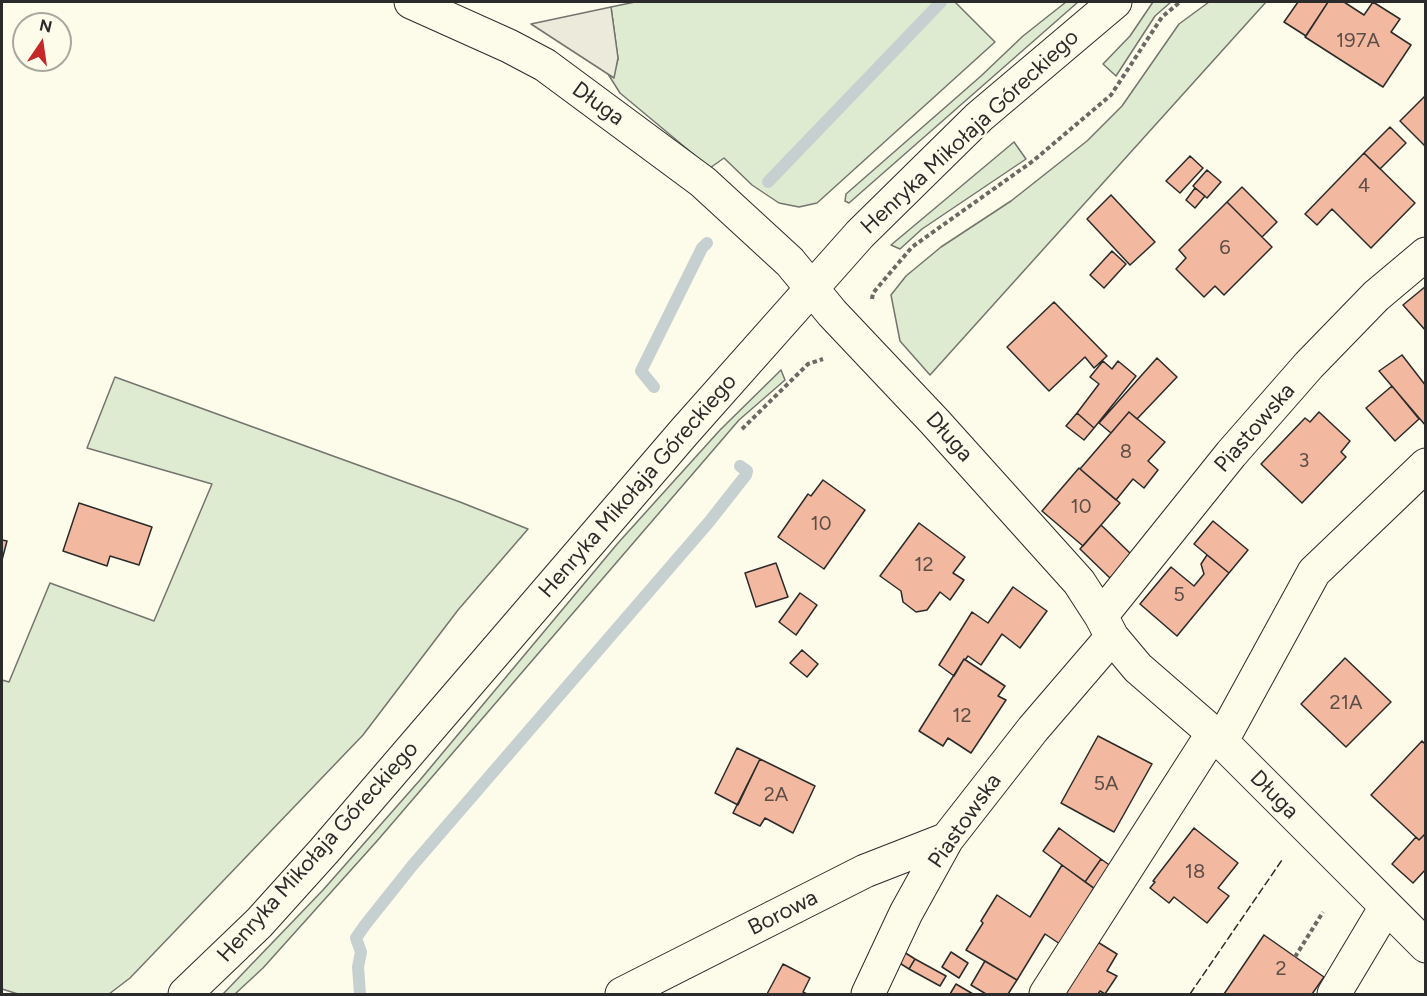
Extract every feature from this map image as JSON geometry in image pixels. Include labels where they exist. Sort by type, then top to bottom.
[{"type":"street","name":"Długa","points":[[411,2],[509,46],[545,65],[703,182],[789,262],[1079,582],[1106,627],[1138,668],[1217,737],[1425,946]]},
{"type":"street","name":"Henryka Mikołaja Góreckiego","points":[[185,994],[259,923],[317,859],[811,287],[860,234],[979,117],[1115,2]]},
{"type":"street","name":"Piastowska","points":[[868,994],[906,913],[947,839],[1033,729],[1231,454],[1309,365],[1376,296],[1425,254]]},
{"type":"street","points":[[1046,994],[1217,737],[1314,572],[1425,465]]},
{"type":"street","name":"Borowa","points":[[622,994],[865,871],[947,839]]},
{"type":"street","points":[[1334,994],[1386,907]]},
{"type":"path","points":[[735,435],[808,364],[834,355],[871,316],[873,293],[907,252],[927,235],[1034,161],[1111,94],[1162,17],[1180,2]]},
{"type":"path","points":[[1295,957],[1323,912]]},
{"type":"green space","points":[[635,2],[955,2],[995,42],[817,203],[799,207],[779,203],[752,185],[724,158],[710,168],[620,93],[608,74],[613,77],[618,59],[611,7]]},
{"type":"green space","points":[[1066,2],[1078,2],[849,203],[845,201],[846,194],[981,76],[1023,36]]},
{"type":"green space","points":[[1153,2],[1171,2],[1155,16],[1116,76],[1103,64],[1130,36]]},
{"type":"green space","points":[[1209,2],[1266,2],[930,375],[900,341],[891,295],[906,276],[941,247],[1011,201],[1087,141],[1122,106],[1179,24]]},
{"type":"green space","points":[[1014,142],[1026,159],[922,229],[900,249],[891,245]]},
{"type":"green space","points":[[781,370],[785,380],[739,420],[377,841],[263,968],[235,994],[223,994],[323,890],[420,780],[618,543],[720,430]]},
{"type":"green space","points":[[115,377],[460,502],[528,529],[458,610],[363,735],[130,978],[109,994],[18,994],[2,989],[2,680],[9,682],[50,583],[154,621],[212,484],[87,448]]},
{"type":"shaded area","points":[[611,7],[618,58],[614,78],[531,24]]},
{"type":"building","points":[[1298,2],[1328,2],[1306,36],[1284,22]]},
{"type":"building","points":[[1328,2],[1344,2],[1364,15],[1373,2],[1400,19],[1391,32],[1411,45],[1383,87],[1305,37]]},
{"type":"building","points":[[1426,95],[1426,147],[1400,121]]},
{"type":"building","points":[[1390,127],[1406,143],[1380,169],[1364,153]]},
{"type":"building","points":[[1364,153],[1415,203],[1371,248],[1332,209],[1317,225],[1305,214]]},
{"type":"building","points":[[1190,156],[1203,168],[1180,193],[1166,181]]},
{"type":"building","points":[[1207,170],[1221,182],[1207,198],[1193,186]]},
{"type":"building","points":[[1242,187],[1277,222],[1262,237],[1227,202]]},
{"type":"building","points":[[1195,188],[1205,196],[1195,208],[1186,200]]},
{"type":"building","points":[[1111,195],[1155,242],[1130,265],[1087,219]]},
{"type":"building","points":[[1227,202],[1272,247],[1224,295],[1215,286],[1204,297],[1176,269],[1186,258],[1179,250]]},
{"type":"building","points":[[1112,251],[1126,264],[1104,288],[1090,275]]},
{"type":"building","points":[[1426,286],[1426,331],[1403,305]]},
{"type":"building","points":[[1054,302],[1107,356],[1094,368],[1085,357],[1049,391],[1007,347]]},
{"type":"building","points":[[1402,355],[1426,386],[1426,426],[1379,371]]},
{"type":"building","points":[[1157,358],[1177,377],[1137,419],[1129,412],[1111,433],[1099,423]]},
{"type":"building","points":[[1103,361],[1112,369],[1118,361],[1136,376],[1094,428],[1077,413],[1099,384],[1090,377]]},
{"type":"building","points":[[1392,386],[1419,419],[1395,441],[1366,408]]},
{"type":"building","points":[[1129,412],[1165,442],[1148,461],[1158,470],[1144,488],[1133,479],[1116,500],[1080,469]]},
{"type":"building","points":[[1319,412],[1350,441],[1341,452],[1346,457],[1302,503],[1261,464],[1305,418],[1310,422]]},
{"type":"building","points":[[1077,413],[1094,428],[1084,440],[1066,426]]},
{"type":"building","points":[[1079,468],[1120,503],[1083,546],[1042,511]]},
{"type":"building","points":[[823,480],[865,510],[824,569],[778,537],[808,494],[811,496]]},
{"type":"building","points":[[79,503],[152,527],[139,565],[110,556],[107,566],[63,551]]},
{"type":"building","points":[[1213,521],[1248,550],[1229,573],[1194,544]]},
{"type":"building","points":[[919,523],[965,557],[953,573],[964,580],[950,600],[940,592],[927,610],[916,612],[903,602],[901,591],[880,576]]},
{"type":"building","points":[[1101,525],[1132,555],[1111,579],[1080,549]]},
{"type":"building","points":[[2,540],[7,541],[2,560]]},
{"type":"building","points":[[1207,555],[1229,573],[1177,636],[1140,604],[1171,567],[1194,586],[1204,574],[1201,564]]},
{"type":"building","points":[[776,563],[788,597],[756,607],[745,573]]},
{"type":"building","points":[[1013,587],[1047,611],[1020,648],[1002,634],[981,665],[968,656],[954,676],[939,665],[972,612],[988,623]]},
{"type":"building","points":[[800,593],[817,605],[796,635],[779,622]]},
{"type":"building","points":[[802,650],[818,664],[807,677],[790,663]]},
{"type":"building","points":[[1345,658],[1391,702],[1346,747],[1301,704]]},
{"type":"building","points":[[964,659],[1005,686],[998,696],[1006,700],[971,753],[948,738],[943,746],[919,731]]},
{"type":"building","points":[[1098,736],[1152,764],[1114,832],[1061,803]]},
{"type":"building","points":[[1422,741],[1426,745],[1426,833],[1419,840],[1371,795]]},
{"type":"building","points":[[737,748],[760,759],[738,805],[715,793]]},
{"type":"building","points":[[760,759],[815,786],[793,833],[765,818],[760,826],[733,813]]},
{"type":"building","points":[[1059,828],[1101,859],[1085,882],[1043,851]]},
{"type":"building","points":[[1194,828],[1238,863],[1218,888],[1229,896],[1207,923],[1174,897],[1169,903],[1150,888]]},
{"type":"building","points":[[1426,833],[1426,869],[1413,883],[1392,864],[1416,837],[1419,840]]},
{"type":"building","points":[[1101,859],[1115,869],[1099,892],[1085,882]]},
{"type":"building","points":[[1062,865],[1094,888],[1060,944],[1045,934],[1017,980],[966,950],[997,895],[1030,917]]},
{"type":"building","points":[[1264,935],[1324,977],[1312,994],[1224,994]]},
{"type":"building","points":[[1096,941],[1117,954],[1107,971],[1117,976],[1105,994],[1100,991],[1098,994],[1063,994]]},
{"type":"building","points":[[904,952],[915,959],[909,969],[898,962]]},
{"type":"building","points":[[951,952],[968,963],[959,978],[942,967]]},
{"type":"building","points":[[915,959],[946,976],[940,986],[909,969]]},
{"type":"building","points":[[985,961],[1017,980],[1008,994],[986,994],[971,985]]},
{"type":"building","points":[[783,964],[810,978],[803,992],[807,994],[767,994]]},
{"type":"building","points":[[956,984],[973,994],[950,994]]},
{"type":"waterway","points":[[768,182],[941,2]]},
{"type":"waterway","points":[[654,387],[641,371],[702,248],[707,243]]},
{"type":"waterway","points":[[360,994],[358,967],[361,952],[356,938],[365,925],[412,866],[709,522],[746,475],[747,471],[740,466]]},
{"type":"fence","points":[[1190,994],[1282,860]]}]
